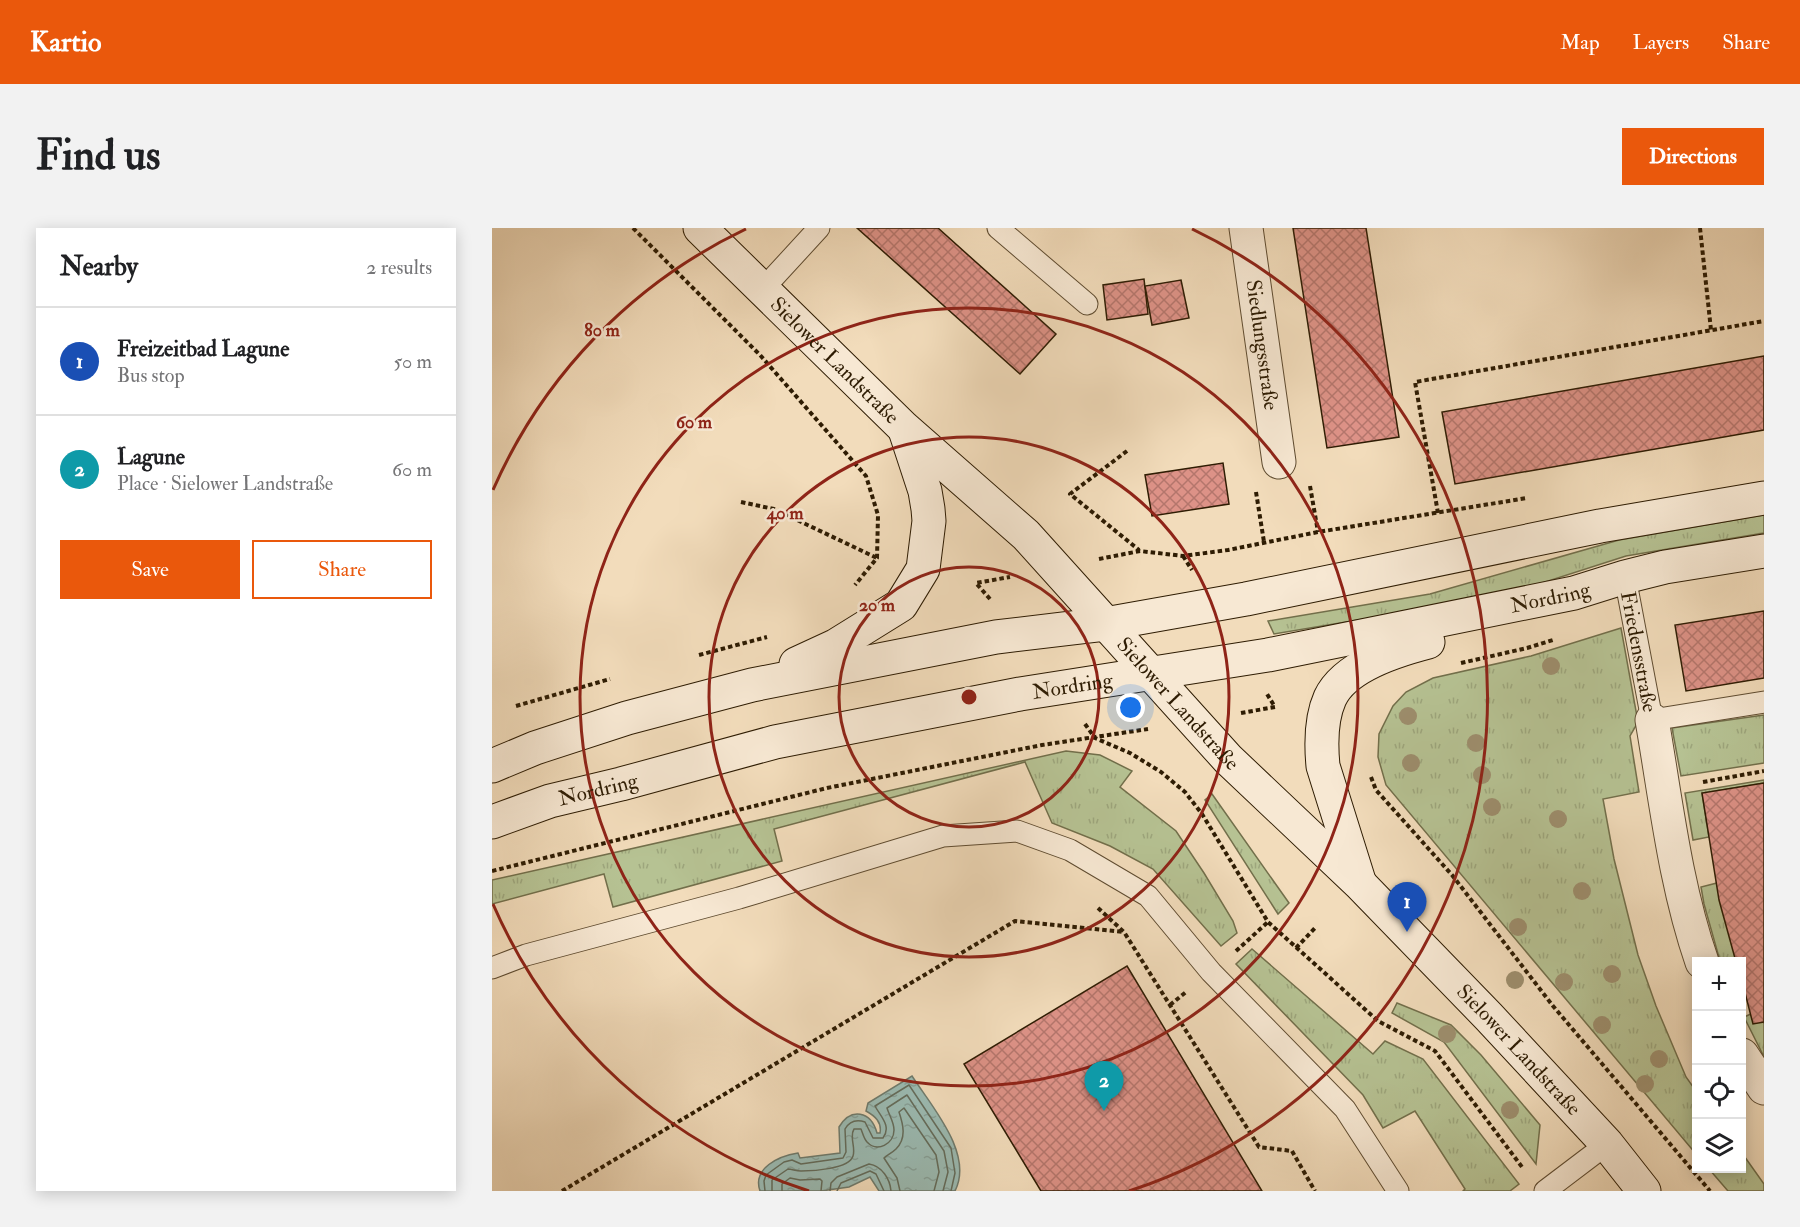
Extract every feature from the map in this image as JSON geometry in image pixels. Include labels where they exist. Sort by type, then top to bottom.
[{"type":"main road","name":"Sielower Landstraße","points":[[700,228],[904,428],[1026,535],[1228,759],[1360,884],[1490,1017],[1607,1144],[1644,1191]]},
{"type":"main road","name":"Siedlungsstraße","points":[[1246,228],[1279,462]]},
{"type":"main road","points":[[752,685],[835,646],[900,604],[923,569],[928,509],[925,491],[904,428]]},
{"type":"main road","points":[[492,766],[536,748],[627,718],[752,685],[996,638],[1104,624],[1246,599],[1600,526],[1764,498]]},
{"type":"main road","name":"Nordring","points":[[492,822],[550,801],[775,742],[1020,694],[1268,655],[1574,593],[1665,567],[1764,551]]},
{"type":"main road","points":[[1360,884],[1323,766],[1324,721],[1331,696],[1342,683],[1367,664],[1398,650],[1502,624],[1574,593]]},
{"type":"main road","points":[[1652,720],[1673,849],[1700,957]]},
{"type":"main road","points":[[1746,1061],[1764,1088]]},
{"type":"lane","points":[[763,289],[819,228]]},
{"type":"lane","points":[[998,228],[1087,304]]},
{"type":"lane","name":"Friedensstraße","points":[[1625,577],[1652,720],[1764,702]]},
{"type":"lane","points":[[492,968],[526,955],[739,898],[943,836],[1017,831],[1070,850],[1148,896],[1211,972],[1345,1109],[1398,1191]]},
{"type":"lane","points":[[1545,1191],[1607,1144]]},
{"type":"path","points":[[633,228],[760,355],[866,476],[879,515],[877,558],[852,589]]},
{"type":"path","points":[[1700,228],[1711,330]]},
{"type":"path","points":[[1438,513],[1415,382],[1764,321]]},
{"type":"path","points":[[1127,451],[1070,494],[1140,551],[1183,556],[1531,497]]},
{"type":"path","points":[[741,502],[774,508],[877,558]]},
{"type":"path","points":[[690,657],[772,635]]},
{"type":"path","points":[[1451,665],[1527,648],[1559,638]]},
{"type":"path","points":[[516,706],[621,676]]},
{"type":"path","points":[[492,871],[827,788],[1042,745],[1095,738],[1130,753],[1161,772],[1185,792],[1202,814],[1268,922],[1378,1021],[1435,1051],[1526,1172]]},
{"type":"path","points":[[1368,771],[1376,790],[1452,875],[1553,1006],[1710,1191]]},
{"type":"path","points":[[1663,788],[1764,771]]},
{"type":"path","points":[[562,1191],[1015,921],[1124,932],[1259,1147],[1292,1151],[1315,1191]]},
{"type":"path","points":[[1296,948],[1316,927]]},
{"type":"green space","points":[[1764,515],[1764,533],[1626,556],[1517,591],[1274,634],[1268,621],[1430,594],[1619,540]]},
{"type":"green space","points":[[1621,628],[1638,722],[1630,736],[1639,792],[1603,799],[1614,859],[1638,955],[1656,1006],[1686,1077],[1692,1085],[1692,1149],[1386,785],[1378,757],[1379,734],[1393,706],[1406,692],[1433,678],[1531,656]]},
{"type":"green space","points":[[1764,715],[1764,763],[1681,776],[1672,728]]},
{"type":"green space","points":[[1066,751],[1100,755],[1132,771],[1120,787],[1176,831],[1233,921],[1237,933],[1221,946],[1153,869],[1110,846],[1052,823],[1025,762],[774,829],[782,861],[613,907],[604,874],[492,904],[492,880]]},
{"type":"green space","points":[[1764,780],[1764,783],[1702,793],[1709,837],[1693,840],[1685,793]]},
{"type":"green space","points":[[1212,794],[1289,903],[1278,914],[1205,800]]},
{"type":"green space","points":[[1717,883],[1736,957],[1719,957],[1701,887]]},
{"type":"green space","points":[[1252,949],[1373,1054],[1385,1041],[1423,1059],[1519,1184],[1510,1191],[1463,1191],[1465,1189],[1415,1111],[1383,1128],[1363,1095],[1236,964]]},
{"type":"green space","points":[[1397,1003],[1451,1025],[1481,1055],[1540,1125],[1536,1164],[1444,1042],[1392,1013]]},
{"type":"green space","points":[[1758,1011],[1764,1024],[1764,1057],[1746,1021],[1746,1016]]},
{"type":"green space","points":[[1746,1159],[1764,1184],[1764,1191],[1728,1191],[1712,1173],[1746,1173]]},
{"type":"water","points":[[912,1076],[939,1116],[955,1147],[959,1162],[959,1177],[955,1191],[879,1191],[870,1177],[849,1187],[821,1191],[760,1191],[760,1176],[763,1170],[776,1160],[798,1153],[800,1158],[840,1153],[839,1127],[849,1116],[860,1114],[866,1116],[877,1133],[880,1133],[877,1120],[866,1111],[868,1103]]},
{"type":"building","points":[[857,228],[938,228],[1056,334],[1020,374]]},
{"type":"building","points":[[1293,228],[1366,228],[1399,437],[1327,448]]},
{"type":"building","points":[[1144,279],[1148,314],[1107,320],[1103,285]]},
{"type":"building","points":[[1181,280],[1189,318],[1152,325],[1145,286]]},
{"type":"building","points":[[1764,356],[1764,430],[1455,484],[1442,412]]},
{"type":"building","points":[[1223,463],[1229,504],[1152,516],[1145,475]]},
{"type":"building","points":[[1764,611],[1764,678],[1686,691],[1675,625]]},
{"type":"building","points":[[1764,783],[1764,1022],[1753,1024],[1746,997],[1746,957],[1735,957],[1719,900],[1702,793]]},
{"type":"building","points":[[1127,966],[1262,1191],[1041,1191],[964,1064]]},
{"type":"place","name":"Freizeitbad Lagune","points":[[1407,932]]},
{"type":"place","name":"Lagune","points":[[1104,1111]]}]
